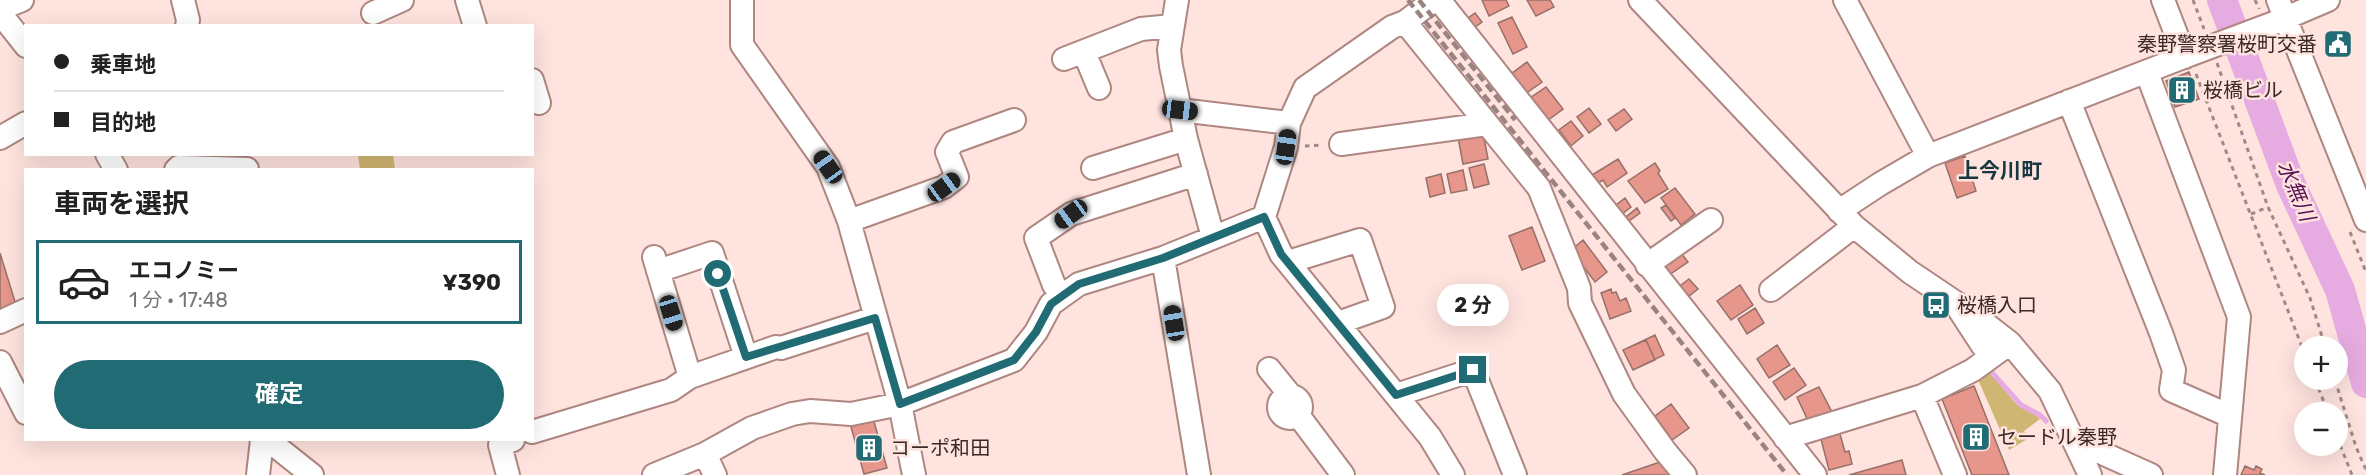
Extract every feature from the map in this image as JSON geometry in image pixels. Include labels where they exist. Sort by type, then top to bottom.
[{"type":"street","points":[[22,0],[0,11],[24,43]]},
{"type":"street","points":[[183,0],[187,24]]},
{"type":"street","points":[[373,13],[402,0]]},
{"type":"street","points":[[467,0],[474,24]]},
{"type":"street","points":[[742,0],[742,45],[828,167],[849,221],[900,404],[914,475]]},
{"type":"street","points":[[1177,0],[1172,26],[1170,58],[1186,139],[1213,237]]},
{"type":"street","points":[[1434,0],[1405,22],[1392,27],[1311,82],[1300,96],[1289,123],[1286,147],[1264,217],[1281,254],[1430,437],[1453,475]]},
{"type":"street","points":[[1439,0],[1815,475]]},
{"type":"street","points":[[1640,0],[1846,218],[1910,272],[2010,344],[2050,391],[2090,475]]},
{"type":"street","points":[[1845,0],[1928,156]]},
{"type":"street","points":[[2163,0],[2187,56]]},
{"type":"street","points":[[1771,290],[1880,184],[1928,156],[2147,73],[2279,14],[2328,0]]},
{"type":"street","points":[[2279,14],[2366,220]]},
{"type":"street","points":[[1405,22],[1539,188],[1579,288],[1580,303],[1624,394],[1685,475]]},
{"type":"street","points":[[1099,88],[1074,56],[1141,29],[1172,26]]},
{"type":"street","points":[[2147,73],[2239,317],[2225,475]]},
{"type":"street","points":[[2069,101],[2161,333],[2174,370],[2171,390],[2230,416]]},
{"type":"street","points":[[1180,110],[1289,123]]},
{"type":"street","points":[[849,221],[944,187],[957,177],[947,152],[953,142],[1014,120]]},
{"type":"street","points":[[0,138],[24,124]]},
{"type":"street","points":[[1341,144],[1487,124]]},
{"type":"street","points":[[1093,168],[1186,139]]},
{"type":"street","points":[[178,168],[213,168]]},
{"type":"street","points":[[1062,296],[1032,241],[1071,214],[1196,174]]},
{"type":"street","points":[[654,475],[705,454],[752,428],[792,414],[810,411],[851,414],[900,404],[1014,360],[1036,332],[1051,304],[1079,284],[1091,278],[1163,258],[1264,217]]},
{"type":"street","points":[[1647,265],[1711,220]]},
{"type":"street","points":[[1288,262],[1360,240],[1383,307],[1338,323]]},
{"type":"street","points":[[690,376],[656,263],[712,254],[746,357]]},
{"type":"street","points":[[1163,258],[1199,475]]},
{"type":"street","points":[[1956,303],[1990,357]]},
{"type":"street","points":[[0,322],[24,311]]},
{"type":"street","points":[[534,431],[671,390],[690,376],[875,318]]},
{"type":"street","points":[[1785,438],[1922,396],[1973,370],[2010,344]]},
{"type":"street","points":[[0,362],[24,409]]},
{"type":"street","points":[[1269,369],[1343,475]]},
{"type":"street","points":[[1396,395],[1473,370],[1515,475]]},
{"type":"street","points":[[1922,396],[1955,475]]},
{"type":"street","points":[[2073,440],[2151,475]]},
{"type":"street","points":[[258,475],[262,441]]},
{"type":"street","points":[[269,441],[312,475]]},
{"type":"street","points":[[508,475],[500,444],[510,441]]},
{"type":"street","points":[[705,454],[715,475]]},
{"type":"path","points":[[2193,0],[2204,29]]},
{"type":"path","points":[[2187,56],[2298,336]]},
{"type":"path","points":[[2217,63],[2268,207],[2310,298],[2322,336]]},
{"type":"path","points":[[1286,147],[1341,144]]},
{"type":"path","points":[[2250,214],[2268,207]]},
{"type":"path","points":[[2339,390],[2356,447],[2366,470]]},
{"type":"path","points":[[2344,456],[2352,475]]},
{"type":"shaded area","points":[[358,156],[393,156],[395,168],[360,168]]},
{"type":"shaded area","points":[[1986,368],[2017,405],[2040,419],[2024,431],[2029,438],[2009,450],[1976,375]]},
{"type":"building","points":[[1482,0],[1506,0],[1509,6],[1489,16]]},
{"type":"building","points":[[1527,0],[1550,0],[1554,7],[1536,16]]},
{"type":"building","points":[[1475,13],[1482,22],[1471,30],[1464,21]]},
{"type":"building","points":[[1512,17],[1527,47],[1513,54],[1498,23]]},
{"type":"building","name":"秦野警察署桜町交番","points":[[2340,33],[2347,51],[2335,55],[2328,38]]},
{"type":"building","points":[[1527,62],[1542,82],[1525,94],[1511,74]]},
{"type":"building","name":"桜橋ビル","points":[[2189,72],[2199,99],[2175,107],[2166,81]]},
{"type":"building","points":[[1546,87],[1563,109],[1547,121],[1530,98]]},
{"type":"building","points":[[1589,108],[1601,124],[1589,133],[1577,117]]},
{"type":"building","points":[[1624,109],[1632,119],[1616,131],[1608,120]]},
{"type":"building","points":[[1571,121],[1583,136],[1571,146],[1559,130]]},
{"type":"building","points":[[1483,133],[1488,159],[1463,164],[1458,137]]},
{"type":"building","points":[[1965,156],[1976,191],[1957,198],[1945,163]]},
{"type":"building","points":[[1618,159],[1627,173],[1607,187],[1603,180],[1598,183],[1592,175]]},
{"type":"building","points":[[1655,163],[1668,189],[1645,203],[1628,181]]},
{"type":"building","points":[[1484,164],[1489,184],[1474,188],[1469,168]]},
{"type":"building","points":[[1463,170],[1467,190],[1451,193],[1447,174]]},
{"type":"building","points":[[1441,174],[1445,193],[1430,197],[1426,178]]},
{"type":"building","points":[[1675,188],[1695,214],[1681,225],[1661,198]]},
{"type":"building","points":[[1625,198],[1631,207],[1622,214],[1616,205]]},
{"type":"building","points":[[1666,205],[1675,218],[1671,221],[1661,208]]},
{"type":"building","points":[[1637,208],[1640,213],[1629,221],[1626,217]]},
{"type":"building","points":[[1532,227],[1545,261],[1522,270],[1509,236]]},
{"type":"building","points":[[1583,240],[1607,272],[1595,282],[1571,250]]},
{"type":"building","points":[[1678,249],[1688,262],[1669,275],[1660,261]]},
{"type":"building","points":[[0,253],[16,305],[0,309]]},
{"type":"building","points":[[1689,279],[1698,289],[1688,297],[1680,286]]},
{"type":"building","points":[[1740,285],[1753,305],[1731,320],[1717,301]]},
{"type":"building","points":[[1611,289],[1612,293],[1616,292],[1620,301],[1626,298],[1631,311],[1610,319],[1601,293]]},
{"type":"building","points":[[1755,308],[1764,323],[1747,334],[1738,319]]},
{"type":"building","points":[[1655,335],[1664,355],[1633,370],[1623,350]]},
{"type":"building","points":[[1646,340],[1655,360],[1633,370],[1623,350]]},
{"type":"building","points":[[1777,345],[1790,365],[1769,378],[1757,359]]},
{"type":"building","points":[[1794,368],[1806,385],[1785,400],[1773,382]]},
{"type":"building","name":"セードル秦野","points":[[1974,386],[2009,475],[1972,475],[1942,399]]},
{"type":"building","points":[[1819,387],[1833,414],[1810,425],[1797,397]]},
{"type":"building","points":[[1671,404],[1689,428],[1672,440],[1655,416]]},
{"type":"building","name":"コーポ和田","points":[[873,418],[887,468],[864,474],[851,427]]},
{"type":"building","points":[[1840,434],[1845,452],[1849,451],[1852,464],[1829,470],[1821,439]]},
{"type":"building","points":[[1666,460],[1671,475],[1622,475]]},
{"type":"building","points":[[1902,460],[1906,475],[1849,475]]},
{"type":"building","points":[[2245,466],[2254,470],[2256,466],[2262,469],[2260,473],[2265,475],[2241,475]]},
{"type":"waterway","name":"水無川","points":[[2222,0],[2291,185],[2340,290],[2366,383]]},
{"type":"waterway","points":[[1988,368],[2021,405],[2040,415],[2046,421]]},
{"type":"railway","points":[[1408,0],[1787,475]]},
{"type":"railway","points":[[1419,0],[1515,120]]},
{"type":"place","name":"秦野警察署桜町交番","points":[[2338,44]]},
{"type":"place","name":"桜橋ビル","points":[[2182,90]]},
{"type":"place","name":"桜橋入口","points":[[1936,305]]},
{"type":"place","name":"セードル秦野","points":[[1976,437]]},
{"type":"place","name":"コーポ和田","points":[[869,448]]},
{"type":"district","name":"上今川町","points":[[2000,171]]},
{"type":"route","points":[[718,274],[746,357],[875,318],[900,404],[1014,360],[1036,332],[1051,304],[1079,284],[1091,278],[1163,258],[1264,217],[1281,254],[1396,395],[1473,370]]}]
